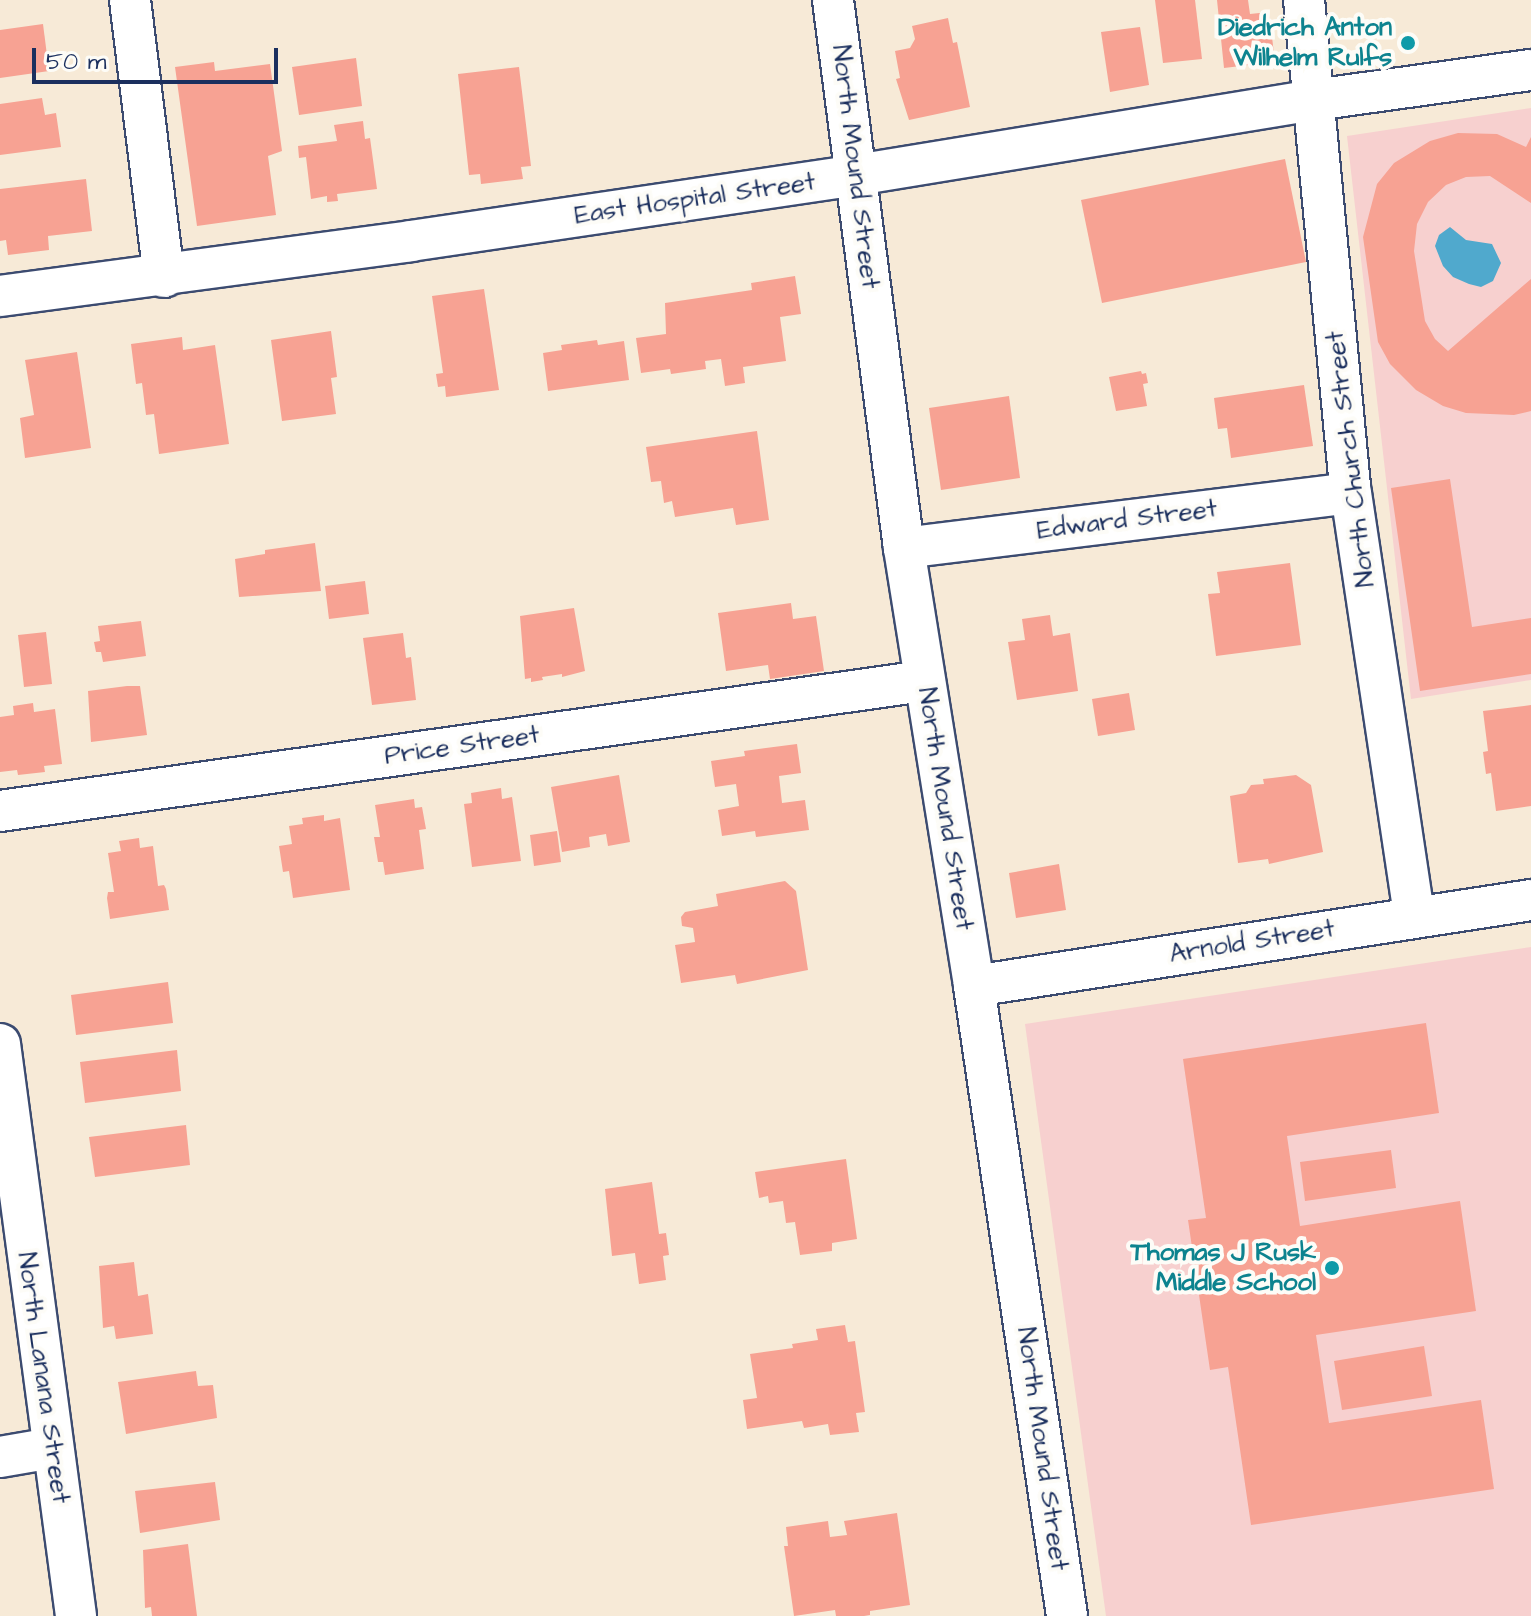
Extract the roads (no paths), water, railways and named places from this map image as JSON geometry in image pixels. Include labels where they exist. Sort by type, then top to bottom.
[{"type":"street","points":[[130,0],[164,277]]},
{"type":"street","name":"North Mound Street","points":[[833,0],[904,548],[974,986],[1067,1616]]},
{"type":"street","name":"North Church Street","points":[[1304,0],[1351,493],[1414,916]]},
{"type":"street","name":"East Hospital Street","points":[[0,296],[164,277],[856,175],[1314,100],[1531,70]]},
{"type":"street","name":"Edward Street","points":[[904,548],[1351,493]]},
{"type":"street","name":"Price Street","points":[[0,811],[924,681]]},
{"type":"street","name":"Arnold Street","points":[[974,986],[1531,900]]},
{"type":"street","name":"North Lanana Street","points":[[0,1044],[76,1616]]},
{"type":"street","points":[[0,1457],[52,1448]]},
{"type":"water","points":[[1450,227],[1466,240],[1492,244],[1501,263],[1493,281],[1481,287],[1469,284],[1453,277],[1443,266],[1435,246],[1439,235]]},
{"type":"place","name":"Diedrich Anton Wilhelm Rulfs","points":[[1408,43]]},
{"type":"place","name":"Thomas J Rusk Middle School","points":[[1332,1268]]}]
